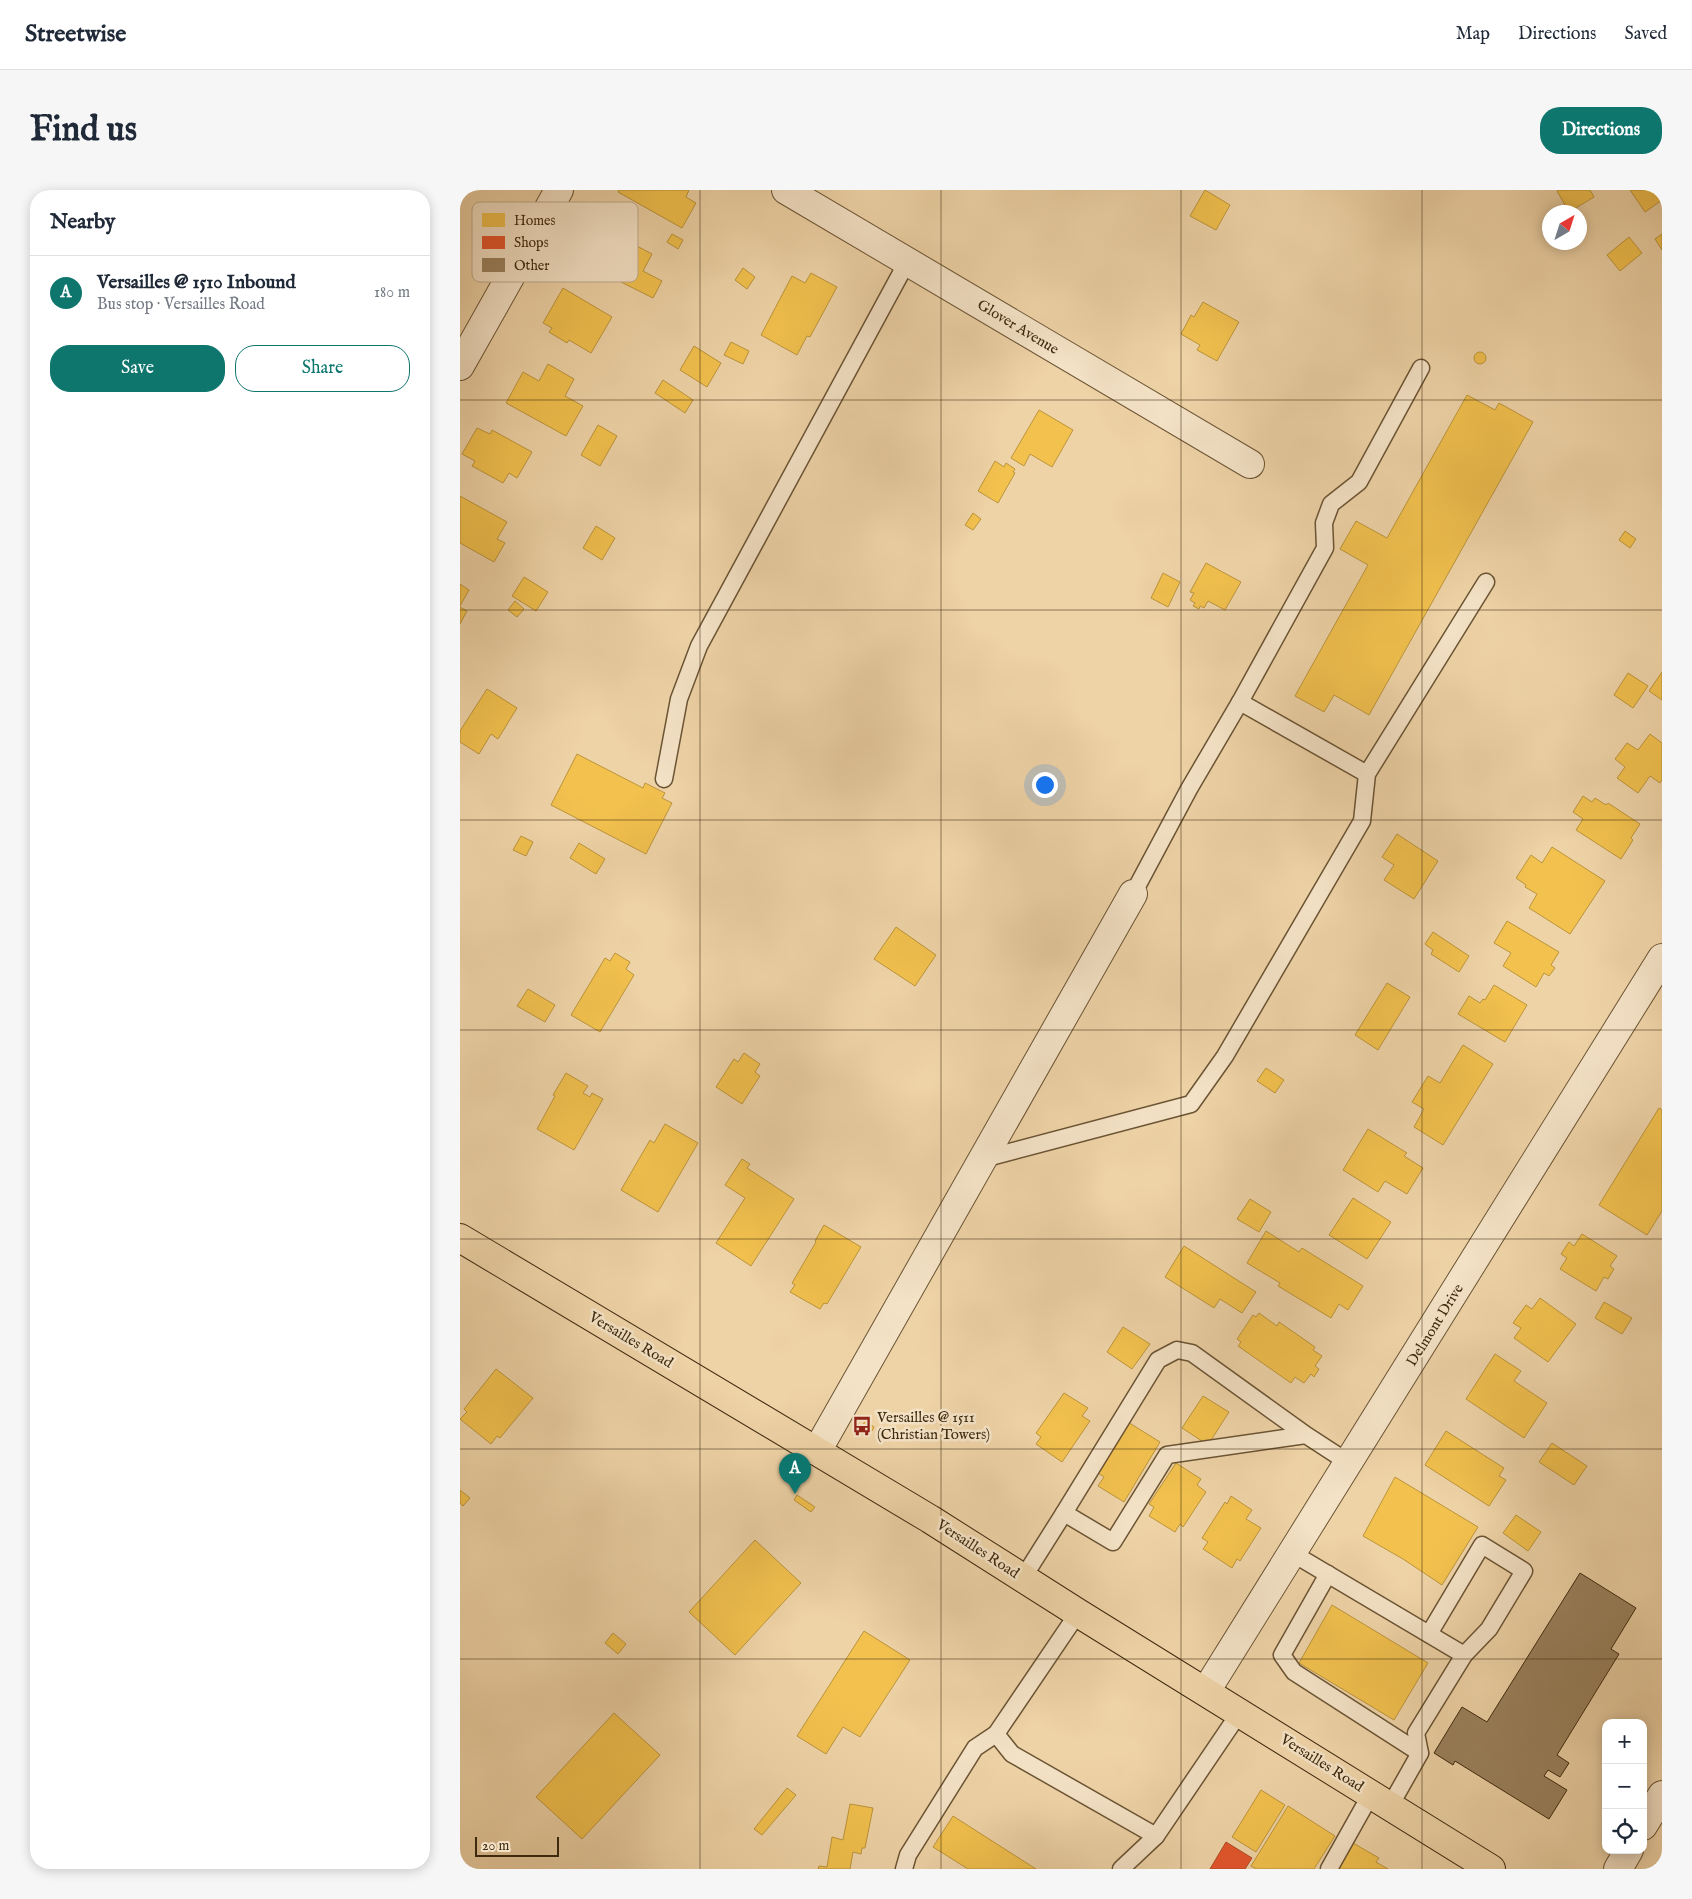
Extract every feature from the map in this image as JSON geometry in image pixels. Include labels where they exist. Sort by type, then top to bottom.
[{"type":"main road","name":"Versailles Road","points":[[460,1238],[930,1519],[1491,1869]]},
{"type":"street","points":[[552,202],[559,190]]},
{"type":"street","name":"Glover Avenue","points":[[786,190],[1250,464]]},
{"type":"street","points":[[460,366],[507,282]]},
{"type":"street","points":[[817,1451],[1133,894]]},
{"type":"street","name":"Delmont Drive","points":[[1206,1691],[1662,958]]},
{"type":"street","points":[[1647,1819],[1662,1795]]},
{"type":"street","points":[[1618,1869],[1627,1854]]},
{"type":"lane","points":[[664,779],[679,699],[700,646],[907,262]]},
{"type":"lane","points":[[1133,894],[1189,789],[1240,702],[1325,548],[1324,523],[1331,504],[1359,482],[1421,368]]},
{"type":"lane","points":[[982,1159],[1191,1104],[1225,1056],[1362,821],[1367,774],[1486,582]]},
{"type":"lane","points":[[1240,702],[1367,774]]},
{"type":"lane","points":[[1023,1578],[1158,1360],[1177,1350],[1192,1353],[1349,1463]]},
{"type":"lane","points":[[1064,1513],[1113,1542],[1167,1455],[1306,1434]]},
{"type":"lane","points":[[1420,1753],[1416,1733],[1464,1655],[1489,1629],[1524,1571],[1482,1545],[1429,1634]]},
{"type":"lane","points":[[1292,1553],[1464,1655]]},
{"type":"lane","points":[[1328,1574],[1282,1655],[1294,1672],[1420,1753]]},
{"type":"lane","points":[[904,1869],[908,1854],[974,1748],[996,1734],[1078,1613]]},
{"type":"lane","points":[[1121,1869],[1156,1836],[1240,1712]]},
{"type":"lane","points":[[996,1734],[1012,1754],[1156,1836]]},
{"type":"lane","points":[[1329,1869],[1381,1800],[1420,1753]]},
{"type":"building: Homes","points":[[619,190],[689,190],[686,197],[696,203],[682,228],[618,192]]},
{"type":"building: Homes","points":[[1205,190],[1230,205],[1216,230],[1190,216]]},
{"type":"building: Homes","points":[[1590,190],[1594,197],[1581,205],[1565,205],[1557,191]]},
{"type":"building: Homes","points":[[1630,190],[1662,190],[1662,200],[1645,212]]},
{"type":"building: Homes","points":[[672,234],[683,240],[678,249],[667,242]]},
{"type":"building: Homes","points":[[1662,234],[1662,250],[1655,239]]},
{"type":"building: Homes","points":[[1629,237],[1642,253],[1620,271],[1607,255]]},
{"type":"building: Homes","points":[[638,247],[652,254],[643,271],[662,281],[653,298],[621,282],[638,282]]},
{"type":"building: Homes","points":[[743,268],[755,277],[747,289],[735,280]]},
{"type":"building: Homes","points":[[811,273],[837,287],[810,337],[807,336],[797,355],[761,335],[792,276],[805,283]]},
{"type":"building: Homes","points":[[563,288],[612,317],[591,353],[569,340],[567,343],[549,332],[552,328],[543,323]]},
{"type":"building: Homes","points":[[1203,302],[1239,322],[1217,361],[1197,350],[1200,345],[1181,334],[1191,315],[1194,317]]},
{"type":"building: Homes","points":[[731,342],[749,351],[743,364],[724,355]]},
{"type":"building: Homes","points":[[694,346],[721,363],[707,387],[680,370]]},
{"type":"building: Homes","points":[[1480,352],[1486,358],[1480,364],[1474,358]]},
{"type":"building: Homes","points":[[548,364],[574,379],[565,396],[583,406],[566,436],[506,403],[523,372],[539,381]]},
{"type":"building: Homes","points":[[663,380],[693,400],[685,413],[655,393]]},
{"type":"building: Homes","points":[[1467,395],[1495,410],[1499,403],[1533,422],[1369,715],[1334,695],[1324,712],[1295,696],[1368,565],[1340,549],[1356,521],[1387,538]]},
{"type":"building: Homes","points":[[1039,410],[1073,430],[1052,467],[1030,454],[1024,466],[1011,458]]},
{"type":"building: Homes","points":[[598,425],[617,436],[600,466],[581,455]]},
{"type":"building: Homes","points":[[477,428],[490,434],[492,430],[532,452],[517,478],[509,473],[503,483],[472,466],[475,461],[462,454]]},
{"type":"building: Homes","points":[[995,461],[1004,467],[1006,463],[1015,469],[1013,472],[1015,473],[998,503],[978,491]]},
{"type":"building: Homes","points":[[460,496],[507,522],[497,539],[505,543],[494,562],[460,543]]},
{"type":"building: Homes","points":[[973,513],[981,519],[973,530],[965,525]]},
{"type":"building: Homes","points":[[596,526],[615,538],[602,560],[583,548]]},
{"type":"building: Homes","points":[[1625,531],[1636,539],[1630,548],[1619,540]]},
{"type":"building: Homes","points":[[1206,563],[1241,582],[1225,610],[1208,601],[1204,608],[1200,606],[1199,609],[1193,606],[1195,603],[1190,600],[1194,593],[1190,592]]},
{"type":"building: Homes","points":[[1163,573],[1180,582],[1168,607],[1151,598]]},
{"type":"building: Homes","points":[[524,577],[548,592],[536,611],[512,596]]},
{"type":"building: Homes","points":[[460,584],[469,590],[460,606]]},
{"type":"building: Homes","points":[[515,601],[524,609],[517,617],[508,610]]},
{"type":"building: Homes","points":[[460,607],[467,611],[460,624]]},
{"type":"building: Homes","points":[[1662,672],[1662,700],[1649,691]]},
{"type":"building: Homes","points":[[1628,673],[1648,686],[1633,708],[1614,695]]},
{"type":"building: Homes","points":[[487,689],[517,708],[498,739],[491,734],[479,754],[460,742],[460,731]]},
{"type":"building: Homes","points":[[1650,734],[1662,743],[1662,780],[1660,783],[1650,776],[1638,793],[1617,778],[1625,767],[1615,759],[1627,743],[1638,750]]},
{"type":"building: Homes","points":[[577,754],[643,788],[645,783],[665,793],[662,798],[672,803],[646,854],[551,805]]},
{"type":"building: Homes","points":[[1583,796],[1592,802],[1595,798],[1606,805],[1608,803],[1640,824],[1621,859],[1576,830],[1583,819],[1573,812]]},
{"type":"building: Homes","points":[[1397,834],[1438,861],[1414,899],[1384,880],[1394,865],[1382,857]]},
{"type":"building: Homes","points":[[521,836],[533,842],[526,856],[513,850]]},
{"type":"building: Homes","points":[[579,843],[605,859],[596,874],[570,858]]},
{"type":"building: Homes","points":[[1552,847],[1605,881],[1570,934],[1529,908],[1537,894],[1525,887],[1526,885],[1516,878],[1531,855],[1542,863]]},
{"type":"building: Homes","points":[[1507,921],[1559,952],[1551,965],[1555,968],[1549,976],[1544,973],[1536,987],[1503,966],[1511,953],[1494,943]]},
{"type":"building: Homes","points":[[896,927],[936,955],[915,986],[874,959]]},
{"type":"building: Homes","points":[[1433,932],[1469,956],[1459,972],[1431,954],[1433,950],[1425,944]]},
{"type":"building: Homes","points":[[615,953],[630,962],[626,969],[634,975],[600,1032],[571,1015],[605,958],[610,961]]},
{"type":"building: Homes","points":[[1387,983],[1410,997],[1378,1050],[1355,1035]]},
{"type":"building: Homes","points":[[1494,985],[1527,1005],[1505,1042],[1458,1014],[1469,996],[1480,1003],[1483,999],[1485,1000]]},
{"type":"building: Homes","points":[[528,989],[555,1005],[545,1022],[517,1006]]},
{"type":"building: Homes","points":[[1463,1045],[1493,1064],[1443,1145],[1414,1127],[1424,1109],[1412,1102],[1428,1076],[1440,1083]]},
{"type":"building: Homes","points":[[744,1053],[760,1064],[755,1072],[760,1076],[742,1104],[716,1087],[734,1059],[738,1062]]},
{"type":"building: Homes","points":[[1266,1068],[1284,1080],[1275,1093],[1257,1081]]},
{"type":"building: Homes","points":[[566,1073],[588,1086],[583,1093],[590,1097],[592,1093],[603,1099],[574,1150],[537,1129]]},
{"type":"building: Homes","points":[[1659,1108],[1662,1110],[1662,1211],[1647,1235],[1599,1205]]},
{"type":"building: Homes","points":[[665,1124],[698,1143],[658,1212],[621,1190],[650,1140],[654,1143]]},
{"type":"building: Homes","points":[[1368,1129],[1407,1153],[1404,1156],[1423,1168],[1407,1194],[1385,1181],[1378,1192],[1343,1170]]},
{"type":"building: Homes","points":[[742,1159],[750,1164],[747,1168],[794,1199],[751,1266],[716,1243],[745,1198],[725,1185]]},
{"type":"building: Homes","points":[[1353,1198],[1391,1222],[1367,1259],[1329,1235]]},
{"type":"building: Homes","points":[[1250,1199],[1271,1212],[1259,1232],[1237,1219]]},
{"type":"building: Homes","points":[[824,1225],[861,1247],[827,1304],[824,1303],[820,1309],[790,1292],[795,1285],[792,1283]]},
{"type":"building: Homes","points":[[1266,1231],[1299,1252],[1302,1248],[1363,1286],[1348,1310],[1339,1304],[1331,1318],[1278,1286],[1280,1283],[1247,1263]]},
{"type":"building: Homes","points":[[1582,1234],[1617,1256],[1610,1266],[1614,1269],[1608,1279],[1604,1277],[1596,1291],[1560,1269],[1567,1258],[1561,1254],[1569,1242],[1574,1246]]},
{"type":"building: Homes","points":[[1184,1246],[1256,1292],[1242,1313],[1220,1299],[1214,1308],[1165,1277]]},
{"type":"building: Homes","points":[[1540,1298],[1576,1324],[1548,1362],[1514,1338],[1521,1328],[1513,1323],[1526,1305],[1532,1309]]},
{"type":"building: Homes","points":[[1604,1302],[1632,1318],[1622,1334],[1595,1318]]},
{"type":"building: Homes","points":[[1259,1313],[1277,1326],[1279,1322],[1315,1347],[1313,1350],[1322,1356],[1315,1366],[1319,1369],[1314,1377],[1311,1374],[1304,1383],[1295,1377],[1291,1383],[1238,1346],[1241,1342],[1237,1339],[1253,1315],[1256,1317]]},
{"type":"building: Homes","points":[[1123,1327],[1150,1344],[1132,1369],[1107,1352]]},
{"type":"building: Homes","points":[[1495,1354],[1521,1371],[1514,1381],[1547,1403],[1524,1438],[1466,1399]]},
{"type":"building: Homes","points":[[496,1369],[533,1398],[500,1438],[497,1436],[491,1444],[460,1419],[467,1412],[464,1409]]},
{"type":"building: Homes","points":[[1064,1393],[1088,1408],[1082,1416],[1090,1421],[1062,1462],[1036,1444],[1041,1437],[1036,1433]]},
{"type":"building: Homes","points":[[1203,1396],[1229,1412],[1208,1445],[1182,1428]]},
{"type":"building: Homes","points":[[1123,1419],[1160,1442],[1124,1502],[1098,1486],[1104,1477],[1092,1469]]},
{"type":"building: Homes","points":[[865,1421],[874,1427],[872,1431],[863,1425]]},
{"type":"building: Homes","points":[[1446,1431],[1504,1468],[1499,1476],[1506,1480],[1489,1506],[1425,1465]]},
{"type":"building: Homes","points":[[1552,1443],[1587,1466],[1574,1485],[1539,1462]]},
{"type":"building: Homes","points":[[1176,1463],[1201,1479],[1197,1485],[1206,1492],[1183,1527],[1180,1524],[1175,1532],[1149,1516],[1154,1507],[1149,1504]]},
{"type":"building: Homes","points":[[1395,1477],[1478,1527],[1442,1585],[1403,1559],[1363,1536]]},
{"type":"building: Homes","points":[[460,1490],[470,1498],[463,1506],[460,1503]]},
{"type":"building: Homes","points":[[797,1495],[815,1507],[811,1512],[794,1500]]},
{"type":"building: Homes","points":[[1231,1496],[1252,1510],[1246,1519],[1261,1528],[1240,1561],[1237,1559],[1232,1568],[1203,1549],[1208,1542],[1202,1538],[1225,1502],[1227,1504]]},
{"type":"building: Homes","points":[[1516,1515],[1541,1532],[1528,1551],[1503,1533]]},
{"type":"building: Homes","points":[[755,1540],[801,1583],[735,1655],[689,1612]]},
{"type":"building: Homes","points":[[1332,1605],[1428,1663],[1394,1720],[1299,1663]]},
{"type":"building: Homes","points":[[864,1631],[910,1660],[860,1737],[843,1727],[826,1754],[797,1736]]},
{"type":"building: Homes","points":[[613,1633],[626,1644],[618,1654],[605,1643]]},
{"type":"building: Homes","points":[[614,1713],[660,1755],[582,1839],[536,1797]]},
{"type":"building: Homes","points":[[787,1788],[796,1795],[762,1835],[754,1829]]},
{"type":"building: Homes","points":[[1261,1790],[1285,1805],[1256,1852],[1232,1837]]},
{"type":"building: Homes","points":[[850,1804],[873,1808],[865,1848],[862,1848],[861,1854],[853,1852],[850,1869],[818,1869],[819,1866],[827,1867],[832,1837],[843,1840]]},
{"type":"building: Homes","points":[[1288,1806],[1335,1836],[1314,1869],[1256,1869],[1251,1866]]},
{"type":"building: Homes","points":[[953,1816],[1036,1869],[968,1869],[933,1847]]},
{"type":"building: Homes","points":[[1353,1843],[1379,1858],[1376,1862],[1388,1869],[1337,1869]]},
{"type":"building: Shops","points":[[1226,1842],[1252,1858],[1245,1869],[1210,1869]]},
{"type":"building: Other","points":[[1580,1573],[1636,1608],[1611,1649],[1619,1654],[1557,1755],[1569,1763],[1560,1777],[1548,1770],[1544,1776],[1567,1790],[1549,1819],[1455,1761],[1453,1765],[1434,1753],[1462,1707],[1487,1722]]},
{"type":"place","name":"Versailles @ 1511 (Christian Towers)","points":[[862,1426]]},
{"type":"place","name":"Versailles @ 1510 Inbound","points":[[795,1494]]}]
